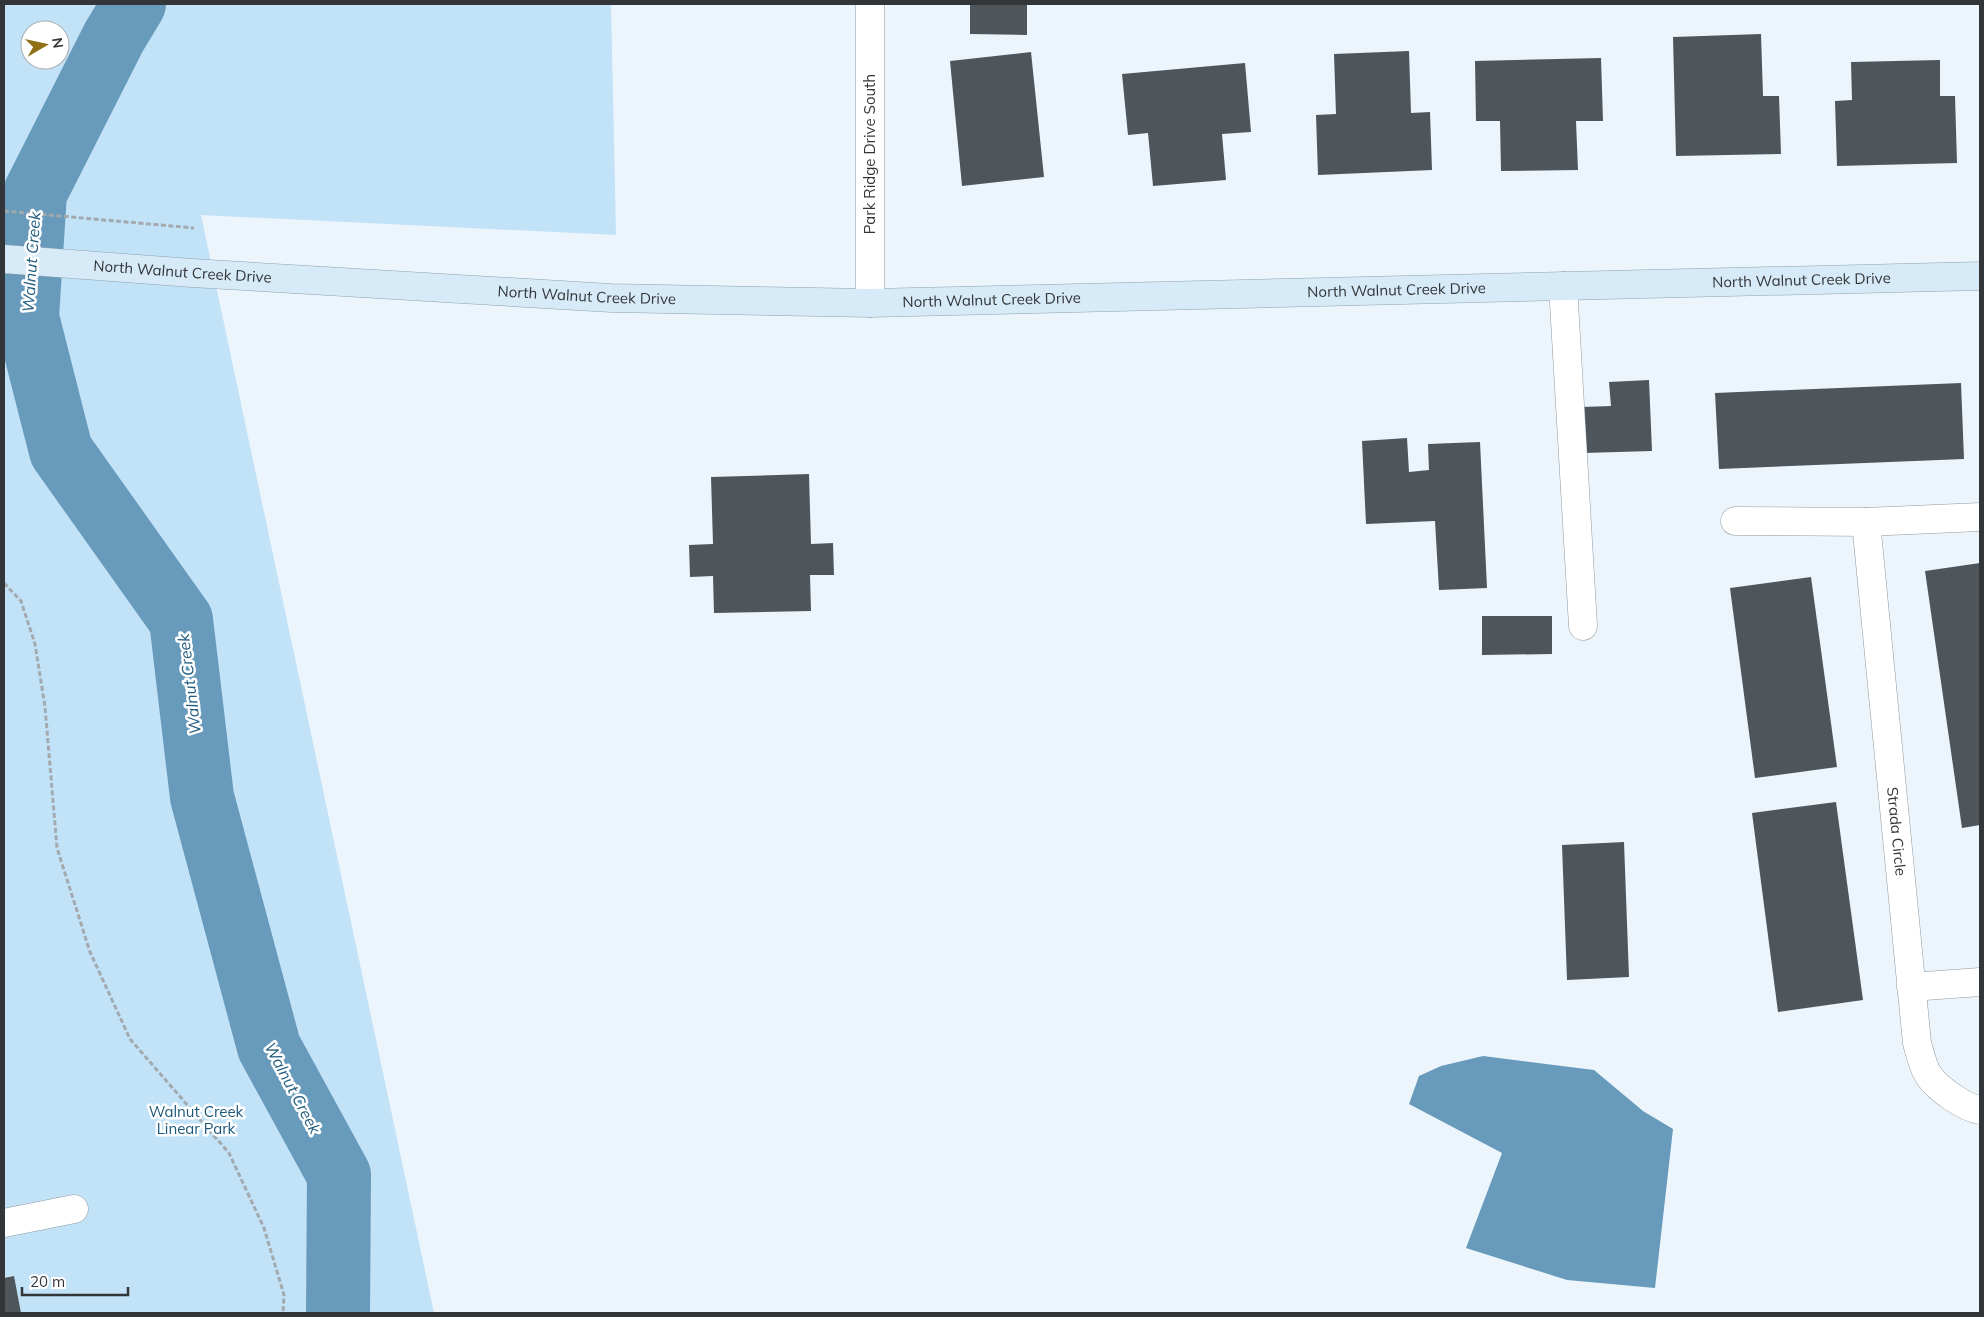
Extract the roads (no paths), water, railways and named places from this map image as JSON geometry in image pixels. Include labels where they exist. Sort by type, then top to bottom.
[{"type":"main road","name":"North Walnut Creek Drive","points":[[4,259],[192,273],[611,298],[870,303],[1980,276]]},
{"type":"street","name":"Park Ridge Drive South","points":[[870,4],[870,303]]},
{"type":"street","points":[[1563,286],[1583,626]]},
{"type":"street","points":[[1735,521],[1866,522],[1980,517]]},
{"type":"street","name":"Strada Circle","points":[[1866,522],[1917,1043],[1928,1076],[1950,1096],[1972,1109],[1980,1110]]},
{"type":"street","points":[[1911,987],[1980,982]]},
{"type":"street","points":[[4,1223],[74,1209]]},
{"type":"waterway","name":"Walnut Creek","points":[[134,4],[114,37],[35,193],[27,317],[61,451],[181,620],[202,797],[269,1047],[339,1175],[338,1313]]},
{"type":"park label","name":"Walnut Creek Linear Park","points":[[196,1120]]}]
